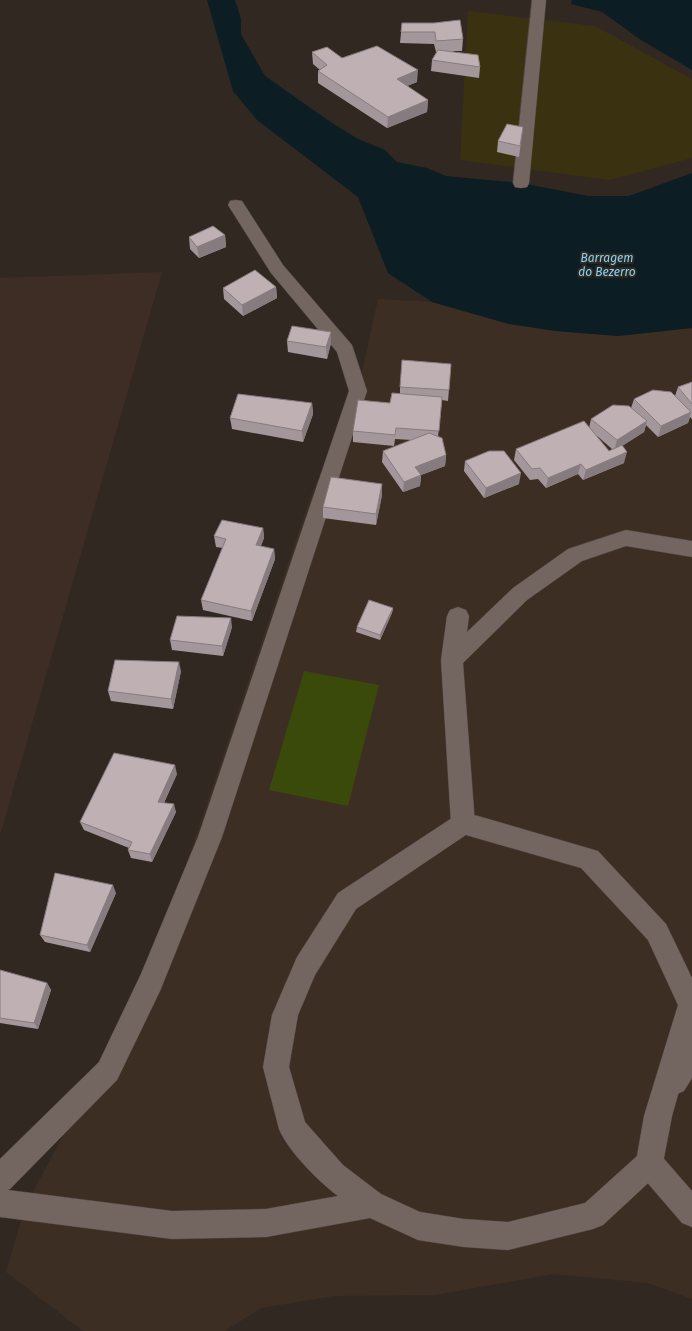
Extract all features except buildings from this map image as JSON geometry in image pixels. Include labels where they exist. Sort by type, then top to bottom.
[{"type":"street","points":[[521,183],[539,0]]},
{"type":"street","points":[[0,1179],[108,1071],[151,982],[210,837],[358,391],[346,350],[277,268],[236,206]]},
{"type":"street","points":[[452,660],[520,594],[575,555],[626,538],[692,549]]},
{"type":"street","points":[[458,616],[452,660],[463,824]]},
{"type":"street","points":[[463,824],[478,827],[589,859],[657,932],[691,1004],[658,1116],[649,1163],[592,1215],[508,1236],[464,1233],[418,1226],[371,1204],[333,1175],[293,1129],[276,1067],[285,1015],[306,966],[347,901],[463,824]]},
{"type":"street","points":[[658,1116],[692,1052]]},
{"type":"street","points":[[649,1163],[692,1213]]},
{"type":"street","points":[[0,1203],[172,1225],[266,1223],[371,1204]]},
{"type":"shaded area","points":[[162,272],[0,835],[0,278]]},
{"type":"shaded area","points":[[378,299],[432,302],[509,324],[556,331],[618,336],[692,328],[692,1299],[648,1283],[553,1274],[435,1295],[334,1296],[261,1308],[225,1331],[83,1331],[6,1272],[25,1207],[109,1049],[185,868],[312,493],[358,391]]},
{"type":"green space","points":[[304,671],[379,685],[348,806],[269,790]]},
{"type":"sand","points":[[468,11],[595,26],[692,79],[692,158],[609,180],[460,160]]},
{"type":"water","name":"Barragem do Bezerro","points":[[207,0],[235,0],[241,19],[241,34],[265,76],[332,123],[358,139],[385,150],[397,162],[427,168],[446,176],[521,183],[588,196],[629,196],[692,173],[692,328],[618,336],[556,331],[509,324],[432,302],[388,273],[358,197],[257,120],[233,91]]},
{"type":"water","points":[[572,0],[692,0],[692,70],[641,40],[602,12],[571,4]]}]
